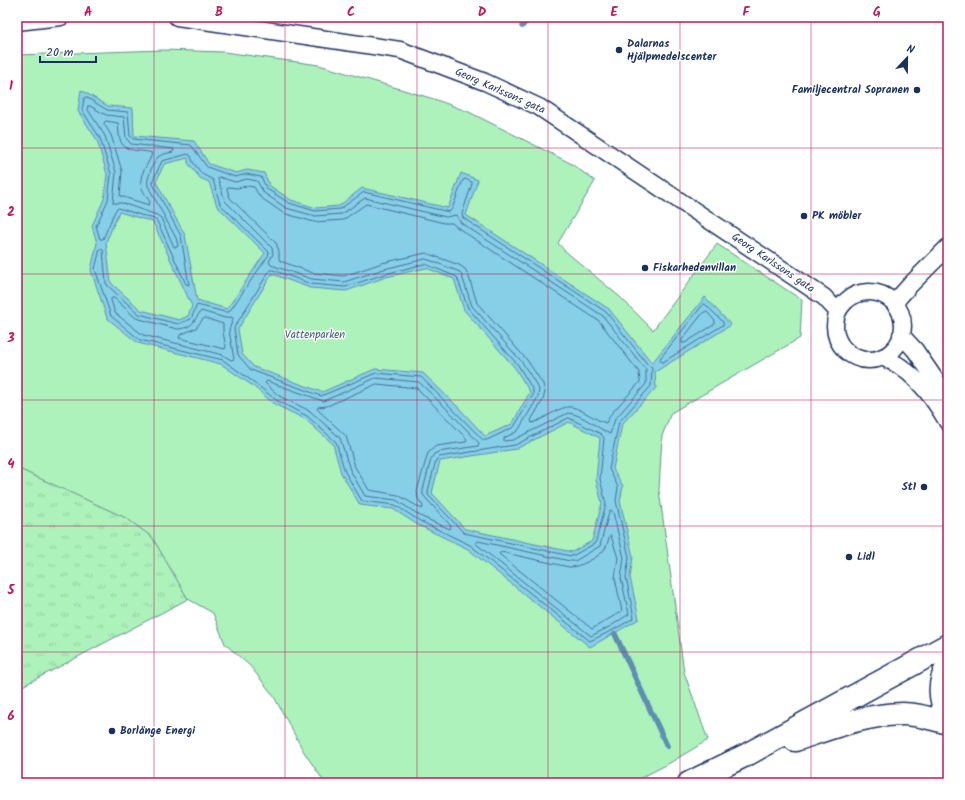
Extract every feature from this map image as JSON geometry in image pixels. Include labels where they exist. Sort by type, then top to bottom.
[{"type":"highway","points":[[689,783],[748,754],[948,645]]},
{"type":"highway","points":[[948,665],[942,679],[941,689],[941,699],[948,717]]},
{"type":"highway","points":[[748,754],[857,720],[880,716],[903,714],[921,716],[948,723]]},
{"type":"street","points":[[17,22],[61,17]]},
{"type":"street","name":"Georg Karlssons gata","points":[[178,17],[400,50],[485,82],[539,107],[824,297],[838,312]]},
{"type":"street","points":[[894,304],[910,285],[948,247]]},
{"type":"street","points":[[864,292],[875,292],[886,296],[894,304],[900,313],[903,324],[901,335],[896,346],[890,352],[882,357],[872,360],[861,359],[844,349],[838,341],[835,331],[835,321],[844,302],[853,296],[864,292]]},
{"type":"street","points":[[901,335],[915,350],[948,398]]},
{"type":"street","points":[[882,357],[900,366],[915,379],[930,394],[948,422]]},
{"type":"green space","name":"Vattenparken","points":[[163,50],[224,52],[319,65],[434,99],[469,112],[570,163],[595,181],[558,243],[564,250],[620,297],[653,330],[717,244],[802,300],[800,338],[671,413],[662,436],[659,490],[684,672],[708,740],[668,764],[631,783],[325,783],[304,752],[273,695],[250,666],[225,644],[213,613],[188,599],[152,537],[126,518],[17,468],[17,55]]},
{"type":"green space","points":[[17,107],[188,599],[17,689]]},
{"type":"water","points":[[81,90],[108,106],[133,108],[134,136],[194,141],[209,164],[236,173],[247,170],[264,173],[270,186],[291,200],[316,208],[339,206],[362,188],[448,208],[461,173],[478,180],[466,215],[609,309],[652,363],[705,297],[731,325],[655,372],[656,388],[622,424],[613,469],[623,486],[620,501],[633,557],[630,577],[639,619],[590,647],[468,549],[418,525],[393,509],[360,505],[341,473],[333,444],[305,419],[274,404],[253,386],[221,364],[138,343],[107,318],[91,270],[97,243],[92,226],[104,199],[107,174],[97,140],[78,111]],"holes":[[[188,158],[188,163],[200,178],[209,182],[217,206],[265,253],[227,309],[197,300],[185,235],[156,182],[164,164]],[[119,212],[153,222],[192,306],[188,316],[179,320],[141,310],[111,283],[106,242]],[[426,268],[454,279],[464,310],[515,368],[530,392],[512,424],[485,436],[423,373],[375,369],[322,392],[254,367],[242,354],[238,329],[272,274],[310,288],[346,291],[386,277]],[[569,422],[600,438],[596,480],[602,503],[592,541],[572,552],[465,529],[432,493],[440,461],[516,449]]]},
{"type":"waterway","points":[[522,26],[531,17]]},
{"type":"waterway","points":[[615,634],[667,746]]},
{"type":"place","name":"Dalarnas Hjälpmedelscenter","points":[[619,50]]},
{"type":"place","name":"Familjecentral Sopranen","points":[[917,90]]},
{"type":"place","name":"PK möbler","points":[[804,216]]},
{"type":"place","name":"Fiskarhedenvillan","points":[[645,268]]},
{"type":"place","name":"St1","points":[[924,487]]},
{"type":"place","name":"Lidl","points":[[849,557]]},
{"type":"place","name":"Borlänge Energi","points":[[112,731]]}]
